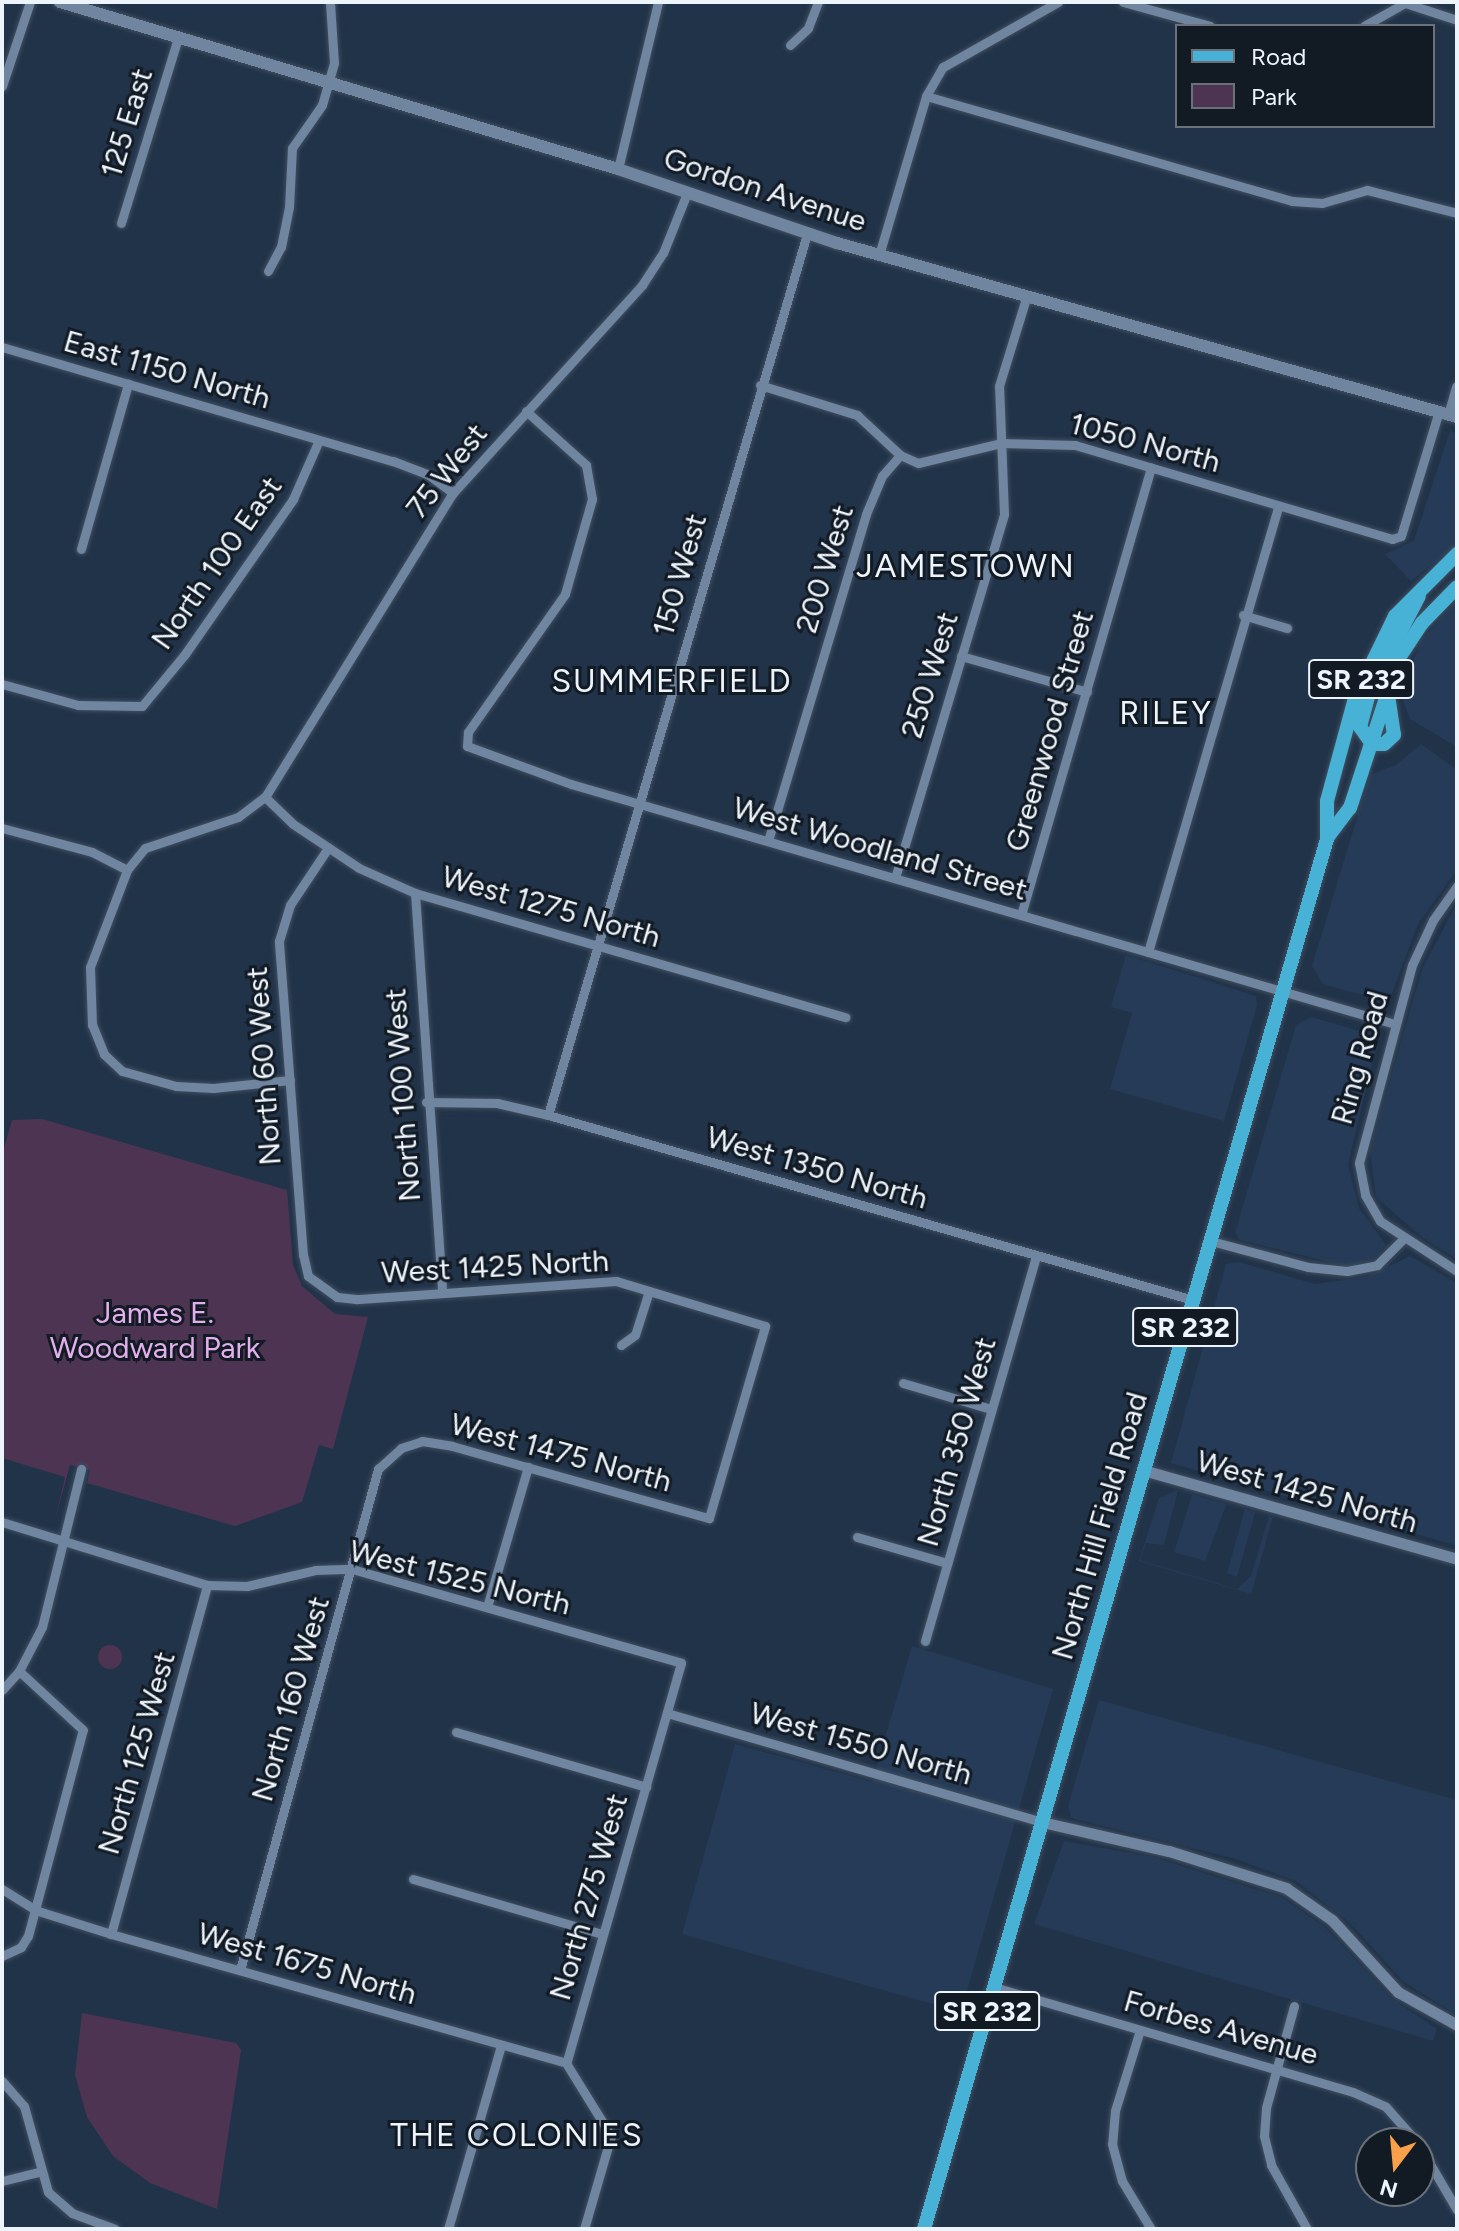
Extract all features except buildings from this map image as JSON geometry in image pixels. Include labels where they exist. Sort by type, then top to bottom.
[{"type":"main road","name":"Gordon Avenue","points":[[60,2],[618,169],[807,234],[1026,298],[1448,414]]},
{"type":"main road","name":"SR 232","points":[[1327,839],[1327,801],[1365,669],[1395,616],[1431,575],[1457,554]]},
{"type":"main road","points":[[1444,599],[1457,573]]},
{"type":"main road","points":[[1370,743],[1360,727],[1373,682],[1431,575]]},
{"type":"main road","name":"SR 232","points":[[1327,839],[1350,808],[1388,683],[1410,639],[1457,587]]},
{"type":"main road","name":"North Hill Field Road","points":[[924,2229],[1327,839]]},
{"type":"street","points":[[2,86],[30,2]]},
{"type":"street","points":[[268,271],[281,247],[289,207],[292,148],[322,105],[334,63],[330,2]]},
{"type":"street","points":[[618,169],[658,2]]},
{"type":"street","points":[[790,45],[808,28],[818,2]]},
{"type":"street","points":[[879,255],[926,96],[943,67],[971,47],[1058,2]]},
{"type":"street","points":[[1123,2],[1203,24]]},
{"type":"street","points":[[1367,24],[1403,3],[1457,20]]},
{"type":"street","name":"125 East","points":[[121,223],[178,38]]},
{"type":"street","points":[[926,96],[1292,201],[1322,203],[1367,190],[1457,213]]},
{"type":"street","name":"75 West","points":[[265,797],[453,493],[642,285],[663,253],[687,193]]},
{"type":"street","name":"150 West","points":[[548,1115],[760,385],[807,234]]},
{"type":"street","name":"250 West","points":[[895,878],[1004,514],[999,386],[1026,298]]},
{"type":"street","name":"East 1150 North","points":[[2,347],[429,475],[453,493]]},
{"type":"street","points":[[81,549],[128,384]]},
{"type":"street","points":[[760,385],[857,415],[900,455]]},
{"type":"street","points":[[1448,414],[1457,387]]},
{"type":"street","name":"West Woodland Street","points":[[526,411],[577,455],[591,480],[592,499],[565,594],[468,732],[467,746],[638,804],[1395,1024]]},
{"type":"street","name":"1050 North","points":[[900,455],[918,463],[944,460],[1001,443],[1075,445],[1392,539],[1401,536],[1448,414]]},
{"type":"street","name":"North 100 East","points":[[2,684],[78,705],[142,706],[185,654],[293,499],[319,440]]},
{"type":"street","name":"200 West","points":[[768,841],[866,514],[882,476],[900,455]]},
{"type":"street","name":"Greenwood Street","points":[[1021,915],[1151,468]]},
{"type":"street","points":[[1148,952],[1243,615],[1278,506]]},
{"type":"street","points":[[1243,615],[1287,628]]},
{"type":"street","points":[[961,656],[1087,692]]},
{"type":"street","points":[[265,797],[238,817],[145,848],[127,870],[99,934],[88,997],[104,1054],[122,1071],[147,1080],[213,1088],[290,1080]]},
{"type":"street","name":"West 1275 North","points":[[265,797],[328,848],[415,893],[846,1017]]},
{"type":"street","points":[[2,828],[92,852],[127,870]]},
{"type":"street","name":"North 60 West","points":[[320,1288],[308,1276],[303,1255],[282,923],[328,848]]},
{"type":"street","name":"Ring Road","points":[[1457,886],[1419,948],[1395,1024],[1359,1163],[1368,1204],[1403,1239],[1457,1271]]},
{"type":"street","name":"North 100 West","points":[[415,893],[426,1102],[442,1293]]},
{"type":"street","name":"West 1350 North","points":[[426,1102],[497,1103],[548,1115],[1193,1300]]},
{"type":"street","points":[[1211,1241],[1308,1267],[1347,1271],[1377,1265],[1403,1239]]},
{"type":"street","name":"North 350 West","points":[[925,1641],[1036,1257]]},
{"type":"street","name":"West 1425 North","points":[[320,1288],[356,1299],[616,1281],[765,1326],[709,1518]]},
{"type":"street","points":[[621,1345],[635,1335],[649,1291]]},
{"type":"street","points":[[903,1383],[991,1409]]},
{"type":"street","name":"West 1475 North","points":[[401,1448],[422,1441],[452,1446],[709,1518]]},
{"type":"street","name":"North 160 West","points":[[240,1970],[378,1469],[401,1448]]},
{"type":"street","points":[[487,1607],[528,1467]]},
{"type":"street","points":[[2,1690],[19,1671],[42,1627],[81,1469]]},
{"type":"street","name":"West 1425 North","points":[[1143,1470],[1457,1559]]},
{"type":"street","name":"West 1525 North","points":[[2,1522],[207,1585],[247,1586],[315,1570],[352,1569],[681,1663]]},
{"type":"street","points":[[857,1537],[947,1563]]},
{"type":"street","name":"North 125 West","points":[[111,1934],[207,1585]]},
{"type":"street","name":"North 275 West","points":[[566,2063],[681,1663]]},
{"type":"street","points":[[2,1956],[21,1947],[35,1910],[83,1730],[19,1671]]},
{"type":"street","name":"West 1550 North","points":[[667,1713],[1042,1822]]},
{"type":"street","points":[[456,1732],[646,1787]]},
{"type":"street","points":[[1042,1822],[1169,1851],[1286,1888],[1332,1920],[1398,1992],[1457,2025]]},
{"type":"street","points":[[413,1879],[602,1934]]},
{"type":"street","name":"West 1675 North","points":[[2,1889],[35,1910],[111,1934],[566,2063]]},
{"type":"street","name":"Forbes Avenue","points":[[994,1987],[1276,2070],[1386,2107],[1403,2127]]},
{"type":"street","points":[[1294,2006],[1276,2070],[1264,2136],[1271,2165],[1307,2229]]},
{"type":"street","points":[[1140,2030],[1115,2111],[1112,2144],[1122,2181],[1151,2229]]},
{"type":"street","points":[[448,2229],[501,2045]]},
{"type":"street","points":[[566,2063],[611,2136],[584,2229]]},
{"type":"street","points":[[2,2081],[24,2106],[39,2172],[57,2203],[115,2229]]},
{"type":"street","points":[[2,2181],[39,2172]]},
{"type":"street","name":"Forbes Avenue","points":[[1435,2173],[1457,2210]]},
{"type":"shaded area","points":[[1450,431],[1457,433],[1457,545],[1411,581],[1385,554],[1414,541]]},
{"type":"shaded area","points":[[1457,600],[1457,747],[1410,719],[1400,693],[1421,641]]},
{"type":"shaded area","points":[[1421,744],[1457,770],[1457,870],[1418,924],[1391,996],[1380,1000],[1323,984],[1312,966],[1370,775],[1396,765]]},
{"type":"shaded area","points":[[1457,903],[1457,1259],[1423,1238],[1376,1197],[1370,1151],[1422,969]]},
{"type":"shaded area","points":[[1126,955],[1256,996],[1257,1005],[1224,1121],[1110,1089],[1132,1013],[1111,1007]]},
{"type":"shaded area","points":[[1311,1017],[1373,1035],[1377,1042],[1348,1165],[1359,1208],[1386,1245],[1375,1258],[1350,1267],[1240,1240],[1235,1233],[1296,1025]]},
{"type":"shaded area","points":[[1410,1256],[1457,1283],[1457,1546],[1171,1463],[1226,1264],[1239,1262],[1315,1284],[1366,1277]]},
{"type":"shaded area","points":[[1177,1490],[1243,1509],[1226,1505],[1205,1561],[1174,1552],[1192,1495],[1178,1491],[1164,1545],[1146,1543],[1140,1560],[1237,1589],[1251,1576],[1269,1516],[1255,1513],[1237,1577],[1227,1573],[1245,1509],[1273,1517],[1251,1594],[1139,1561],[1159,1498]]},
{"type":"shaded area","points":[[912,1646],[1053,1689],[961,2012],[682,1934],[735,1744],[872,1782]]},
{"type":"shaded area","points":[[1099,1700],[1457,1800],[1457,2015],[1404,1982],[1350,1923],[1296,1881],[1233,1858],[1071,1818],[1068,1806]]},
{"type":"shaded area","points":[[1064,1841],[1153,1857],[1281,1897],[1325,1927],[1391,1998],[1437,2029],[1433,2041],[1034,1924]]},
{"type":"green space","name":"James E. Woodward Park","points":[[42,1119],[287,1190],[293,1265],[302,1286],[335,1314],[368,1317],[333,1449],[319,1445],[302,1502],[235,1526],[87,1483],[90,1470],[70,1465],[55,1520],[65,1477],[2,1458],[2,1155],[12,1120]]},
{"type":"green space","points":[[110,1645],[119,1648],[122,1657],[119,1666],[110,1669],[101,1666],[98,1657],[101,1648]]},
{"type":"green space","points":[[82,2013],[236,2043],[241,2050],[217,2209],[150,2183],[113,2156],[87,2117],[75,2075]]},
{"type":"district","name":"JAMESTOWN","points":[[966,566]]},
{"type":"district","name":"SUMMERFIELD","points":[[672,681]]},
{"type":"district","name":"RILEY","points":[[1166,713]]},
{"type":"district","name":"THE COLONIES","points":[[517,2135]]}]
